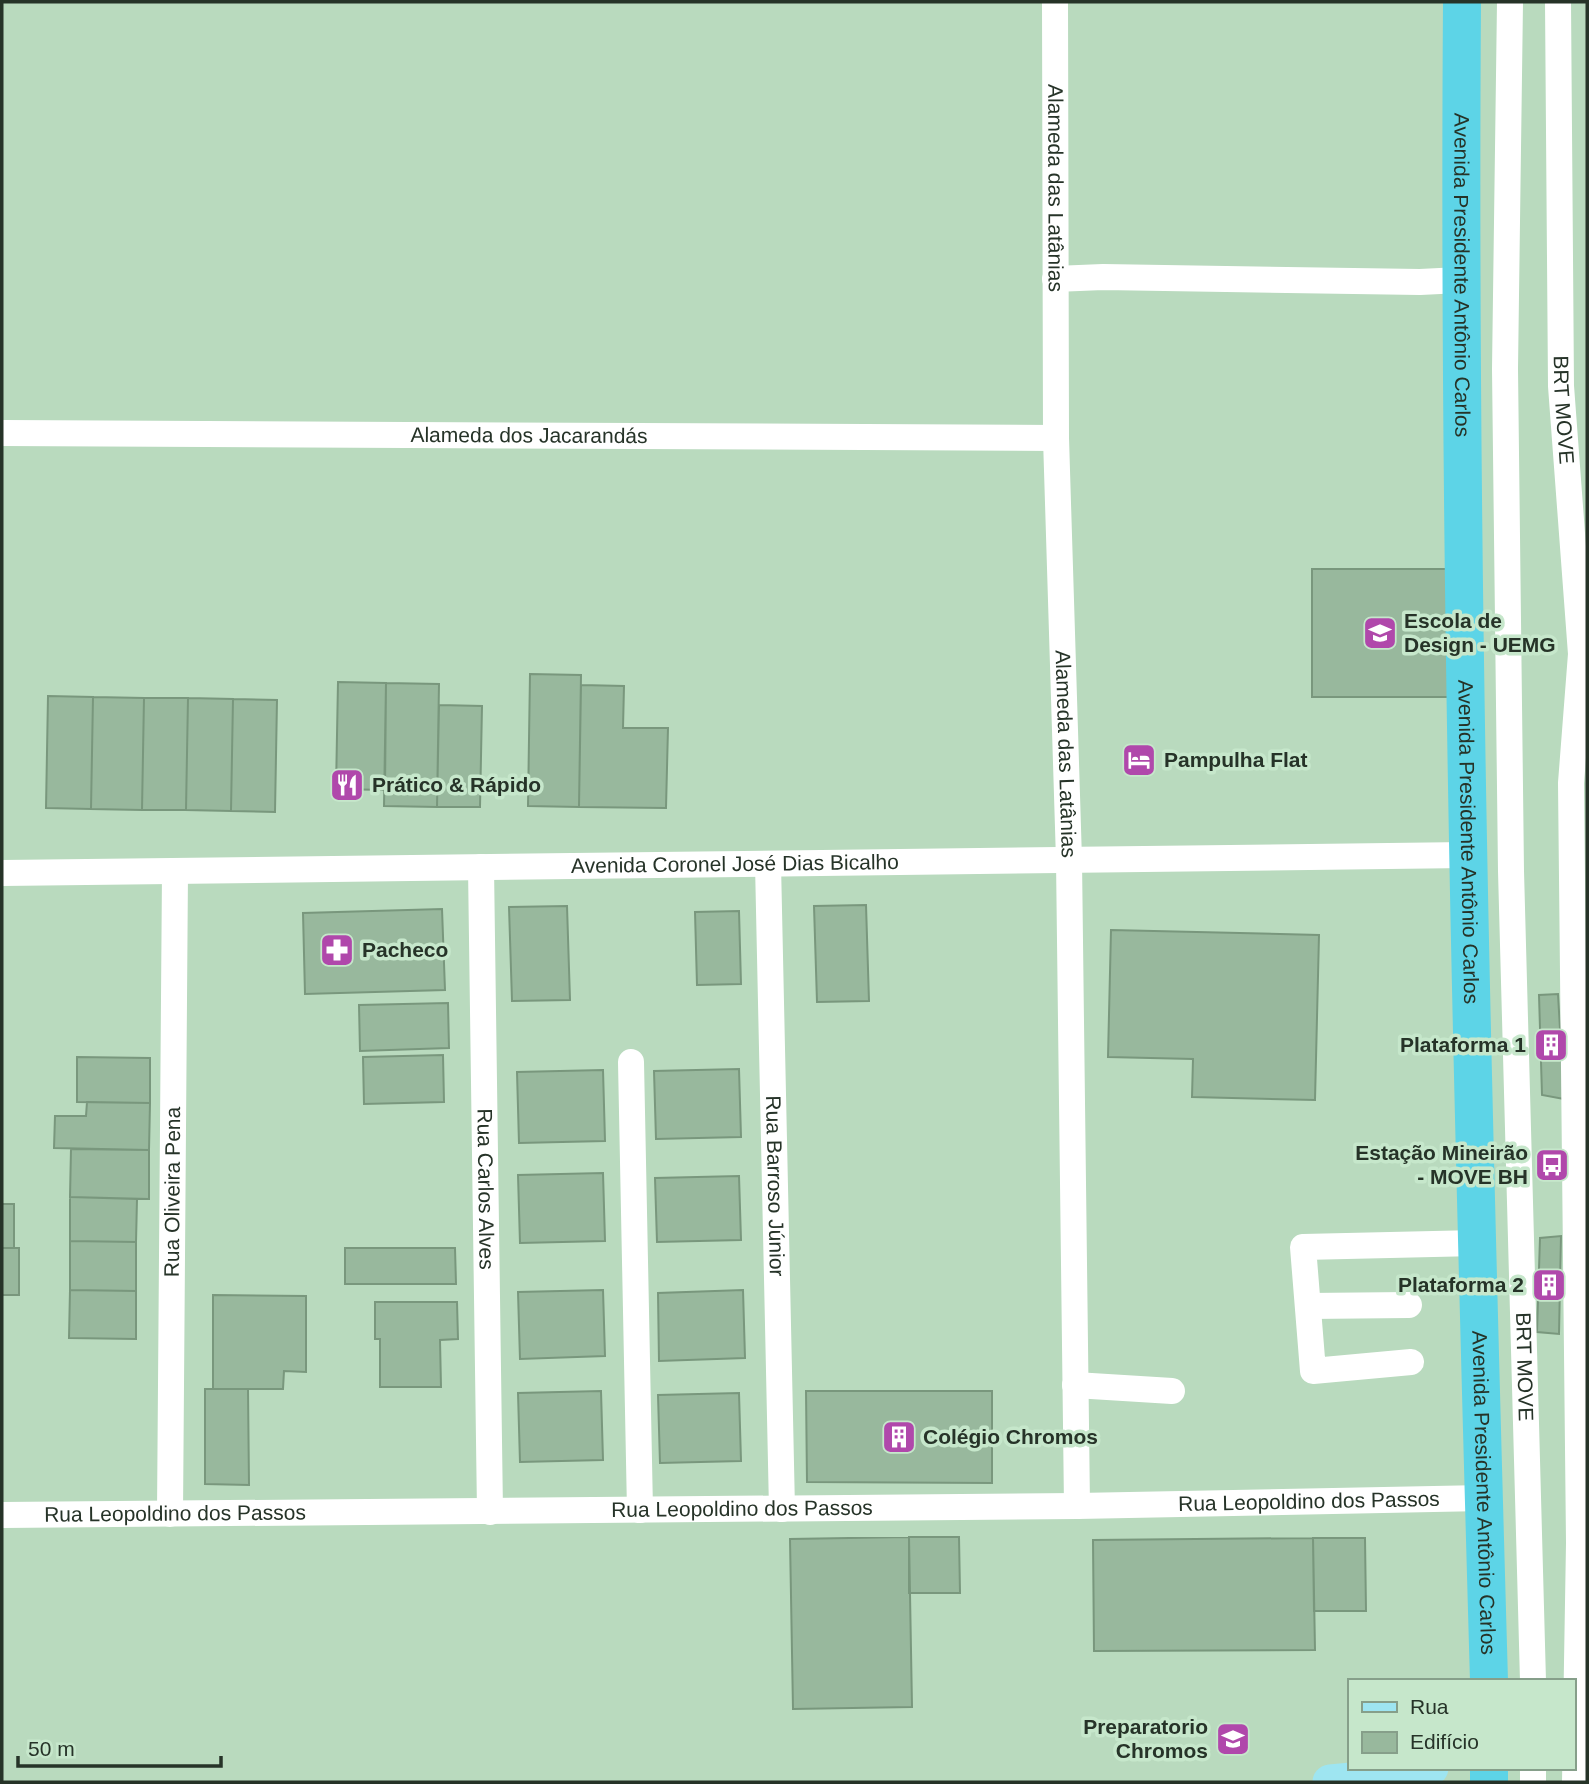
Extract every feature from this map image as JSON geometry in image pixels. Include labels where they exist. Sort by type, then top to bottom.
[{"type":"highway","name":"Avenida Presidente Antônio Carlos","points":[[1462,2],[1460,280],[1467,855],[1489,1679]]},
{"type":"main road","points":[[1330,1782],[1418,1775]]},
{"type":"street","name":"Alameda das Latânias","points":[[1055,2],[1056,438],[1069,860],[1077,1506]]},
{"type":"street","name":"BRT MOVE","points":[[1510,2],[1505,369],[1510,786],[1532,1679]]},
{"type":"street","name":"BRT MOVE","points":[[1558,2],[1561,386],[1581,654],[1571,783],[1579,1530],[1575,1782]]},
{"type":"street","points":[[1055,279],[1103,277],[1420,282],[1460,280]]},
{"type":"street","name":"Alameda dos Jacarandás","points":[[2,433],[1056,438]]},
{"type":"street","name":"Avenida Coronel José Dias Bicalho","points":[[2,873],[1467,855]]},
{"type":"street","name":"Rua Barroso Júnior","points":[[768,864],[782,1509]]},
{"type":"street","name":"Rua Carlos Alves","points":[[481,867],[490,1511]]},
{"type":"street","name":"Rua Oliveira Pena","points":[[170,1514],[175,871]]},
{"type":"street","points":[[631,1062],[640,1510]]},
{"type":"street","points":[[1411,1362],[1313,1371],[1303,1247],[1477,1243]]},
{"type":"street","points":[[1308,1306],[1409,1305]]},
{"type":"street","points":[[1076,1385],[1172,1391]]},
{"type":"street","name":"Rua Leopoldino dos Passos","points":[[2,1515],[1077,1506],[1484,1498]]},
{"type":"building","name":"Escola de Design - UEMG","points":[[1312,569],[1448,569],[1449,697],[1312,697]]},
{"type":"building","points":[[530,674],[581,675],[579,807],[528,806]]},
{"type":"building","points":[[338,682],[386,683],[385,790],[336,789]]},
{"type":"building","points":[[386,683],[439,684],[437,807],[384,806]]},
{"type":"building","points":[[581,685],[624,686],[623,728],[668,728],[666,808],[579,807]]},
{"type":"building","points":[[48,696],[93,697],[91,809],[46,808]]},
{"type":"building","points":[[93,697],[144,698],[142,810],[91,809]]},
{"type":"building","points":[[144,698],[188,698],[186,810],[142,810]]},
{"type":"building","points":[[188,698],[233,699],[231,811],[186,810]]},
{"type":"building","points":[[233,699],[277,700],[275,812],[231,811]]},
{"type":"building","points":[[439,705],[482,706],[480,807],[437,807]]},
{"type":"building","points":[[866,905],[869,1001],[817,1002],[814,906]]},
{"type":"building","points":[[567,906],[570,1000],[512,1001],[509,907]]},
{"type":"building","points":[[442,909],[445,990],[305,994],[303,913]]},
{"type":"building","points":[[739,911],[741,984],[697,985],[695,912]]},
{"type":"building","points":[[1111,930],[1319,935],[1315,1100],[1192,1097],[1193,1059],[1108,1057]]},
{"type":"building","name":"Plataforma 1","points":[[1558,994],[1564,1099],[1542,1095],[1539,995]]},
{"type":"building","points":[[448,1003],[449,1048],[360,1051],[359,1005]]},
{"type":"building","points":[[443,1055],[444,1102],[364,1104],[363,1057]]},
{"type":"building","points":[[77,1057],[150,1058],[150,1103],[77,1102]]},
{"type":"building","points":[[739,1069],[741,1137],[656,1139],[654,1071]]},
{"type":"building","points":[[603,1070],[605,1141],[519,1143],[517,1072]]},
{"type":"building","points":[[87,1102],[150,1103],[149,1150],[54,1148],[55,1116],[86,1116]]},
{"type":"building","points":[[71,1149],[149,1150],[149,1199],[70,1197]]},
{"type":"building","points":[[603,1173],[605,1241],[520,1243],[518,1175]]},
{"type":"building","points":[[739,1176],[741,1240],[657,1242],[655,1178]]},
{"type":"building","points":[[70,1197],[137,1199],[136,1242],[70,1241]]},
{"type":"building","points":[[2,1204],[14,1204],[14,1248],[2,1248]]},
{"type":"building","name":"Plataforma 2","points":[[1561,1236],[1559,1334],[1537,1332],[1540,1238]]},
{"type":"building","points":[[70,1241],[136,1242],[136,1291],[70,1290]]},
{"type":"building","points":[[2,1248],[19,1248],[19,1295],[2,1295]]},
{"type":"building","points":[[345,1248],[455,1248],[456,1284],[345,1284]]},
{"type":"building","points":[[70,1290],[136,1291],[136,1339],[69,1338]]},
{"type":"building","points":[[603,1290],[605,1356],[520,1359],[518,1292]]},
{"type":"building","points":[[743,1290],[745,1358],[659,1361],[658,1293]]},
{"type":"building","points":[[213,1295],[306,1296],[306,1372],[284,1371],[283,1389],[213,1389]]},
{"type":"building","points":[[375,1302],[457,1302],[458,1339],[440,1340],[441,1387],[380,1387],[380,1339],[375,1339]]},
{"type":"building","points":[[205,1389],[248,1389],[249,1485],[205,1484]]},
{"type":"building","points":[[601,1391],[603,1460],[520,1462],[518,1393]]},
{"type":"building","name":"Colégio Chromos","points":[[806,1391],[992,1391],[992,1483],[807,1482]]},
{"type":"building","points":[[739,1393],[741,1461],[660,1463],[658,1395]]},
{"type":"building","points":[[909,1537],[959,1537],[960,1593],[909,1593]]},
{"type":"building","points":[[909,1537],[912,1707],[793,1709],[790,1539]]},
{"type":"building","points":[[1313,1538],[1365,1538],[1366,1611],[1314,1611]]},
{"type":"building","points":[[1313,1538],[1315,1650],[1094,1651],[1093,1540]]},
{"type":"place","name":"Escola de Design - UEMG","points":[[1380,633]]},
{"type":"place","name":"Pampulha Flat","points":[[1139,760]]},
{"type":"place","name":"Prático & Rápido","points":[[347,785]]},
{"type":"place","name":"Pacheco","points":[[337,950]]},
{"type":"place","name":"Plataforma 1","points":[[1551,1045]]},
{"type":"place","name":"Estação Mineirão - MOVE BH","points":[[1552,1165]]},
{"type":"place","name":"Plataforma 2","points":[[1549,1285]]},
{"type":"place","name":"Colégio Chromos","points":[[899,1437]]},
{"type":"place","name":"Preparatorio Chromos","points":[[1233,1739]]}]
